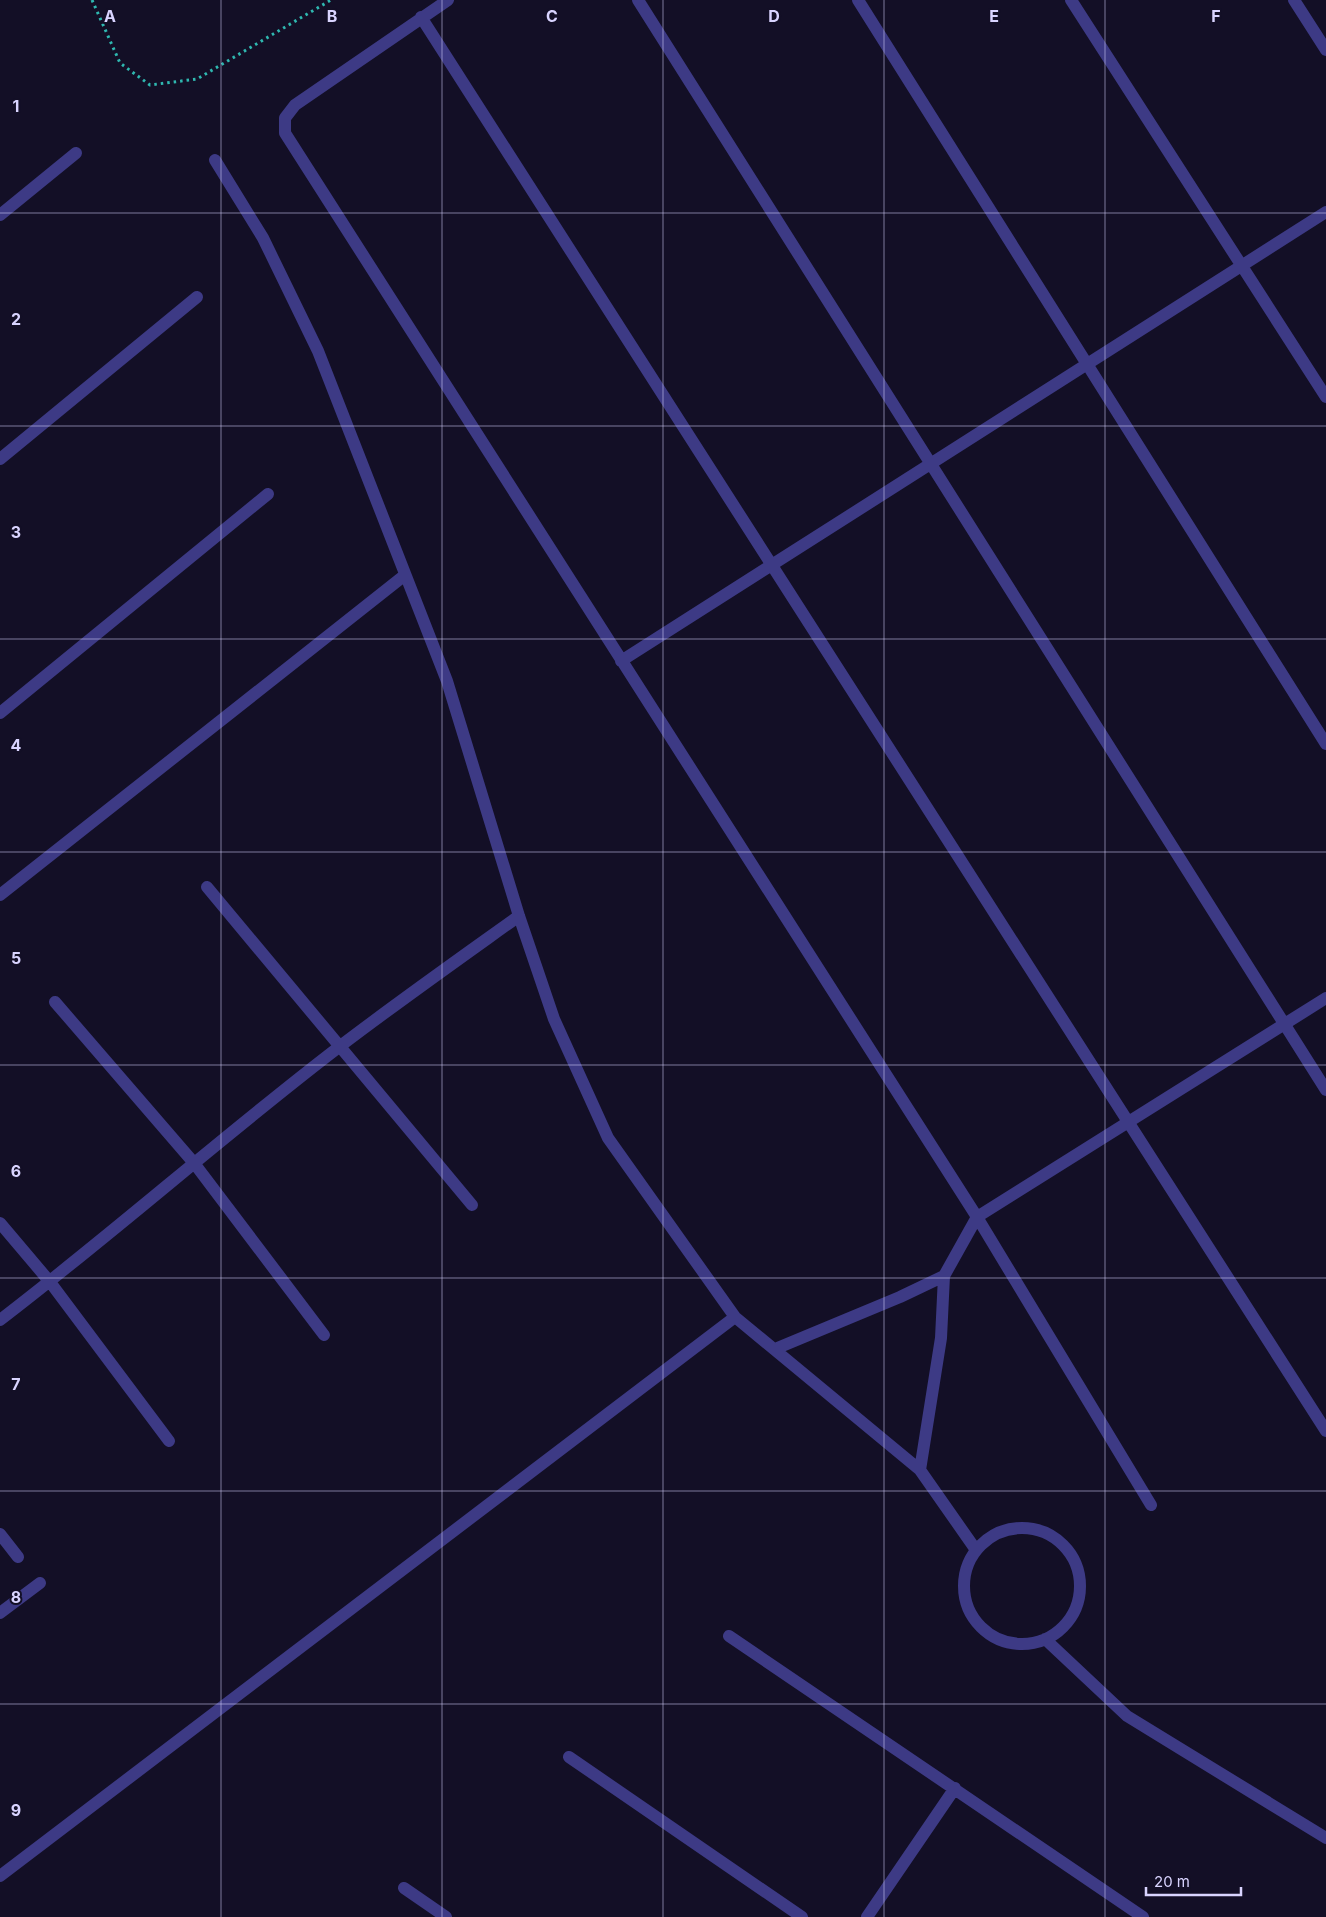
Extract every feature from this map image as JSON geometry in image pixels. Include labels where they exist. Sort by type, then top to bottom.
[{"type":"street","points":[[448,0],[295,104],[285,118],[284,134],[977,1217],[1151,1505]]},
{"type":"street","points":[[638,0],[1326,1090]]},
{"type":"street","points":[[858,0],[1326,744]]},
{"type":"street","points":[[1071,0],[1326,397]]},
{"type":"street","points":[[1294,0],[1326,50]]},
{"type":"street","points":[[421,17],[1326,1431]]},
{"type":"street","points":[[0,215],[76,154]]},
{"type":"street","points":[[215,160],[263,238],[318,351],[447,681],[519,916],[554,1019],[608,1138],[735,1317],[920,1470],[976,1550]]},
{"type":"street","points":[[621,661],[1326,212]]},
{"type":"street","points":[[0,459],[197,297]]},
{"type":"street","points":[[0,713],[268,494]]},
{"type":"street","points":[[0,895],[405,574]]},
{"type":"street","points":[[207,887],[339,1048],[472,1205]]},
{"type":"street","points":[[0,1320],[50,1282],[339,1048],[519,916]]},
{"type":"street","points":[[920,1470],[941,1338],[944,1276],[977,1217],[1326,998]]},
{"type":"street","points":[[55,1002],[194,1164],[324,1335]]},
{"type":"street","points":[[0,1223],[50,1282],[169,1441]]},
{"type":"street","points":[[775,1349],[900,1297],[944,1276]]},
{"type":"street","points":[[0,1876],[735,1317]]},
{"type":"street","points":[[1025,1528],[1045,1532],[1066,1547],[1076,1564],[1080,1588],[1076,1608],[1062,1629],[1045,1639],[1025,1644],[1010,1642],[991,1635],[976,1621],[965,1598],[964,1578],[970,1559],[976,1550],[992,1536],[1005,1530],[1025,1528]]},
{"type":"street","points":[[0,1534],[18,1557]]},
{"type":"street","points":[[0,1613],[40,1584]]},
{"type":"street","points":[[729,1636],[1143,1917]]},
{"type":"street","points":[[1045,1639],[1128,1716],[1326,1838]]},
{"type":"street","points":[[569,1757],[802,1917]]},
{"type":"street","points":[[867,1917],[955,1788]]},
{"type":"street","points":[[404,1888],[446,1917]]},
{"type":"path","points":[[92,0],[120,64],[150,84],[197,79],[331,0]]}]
